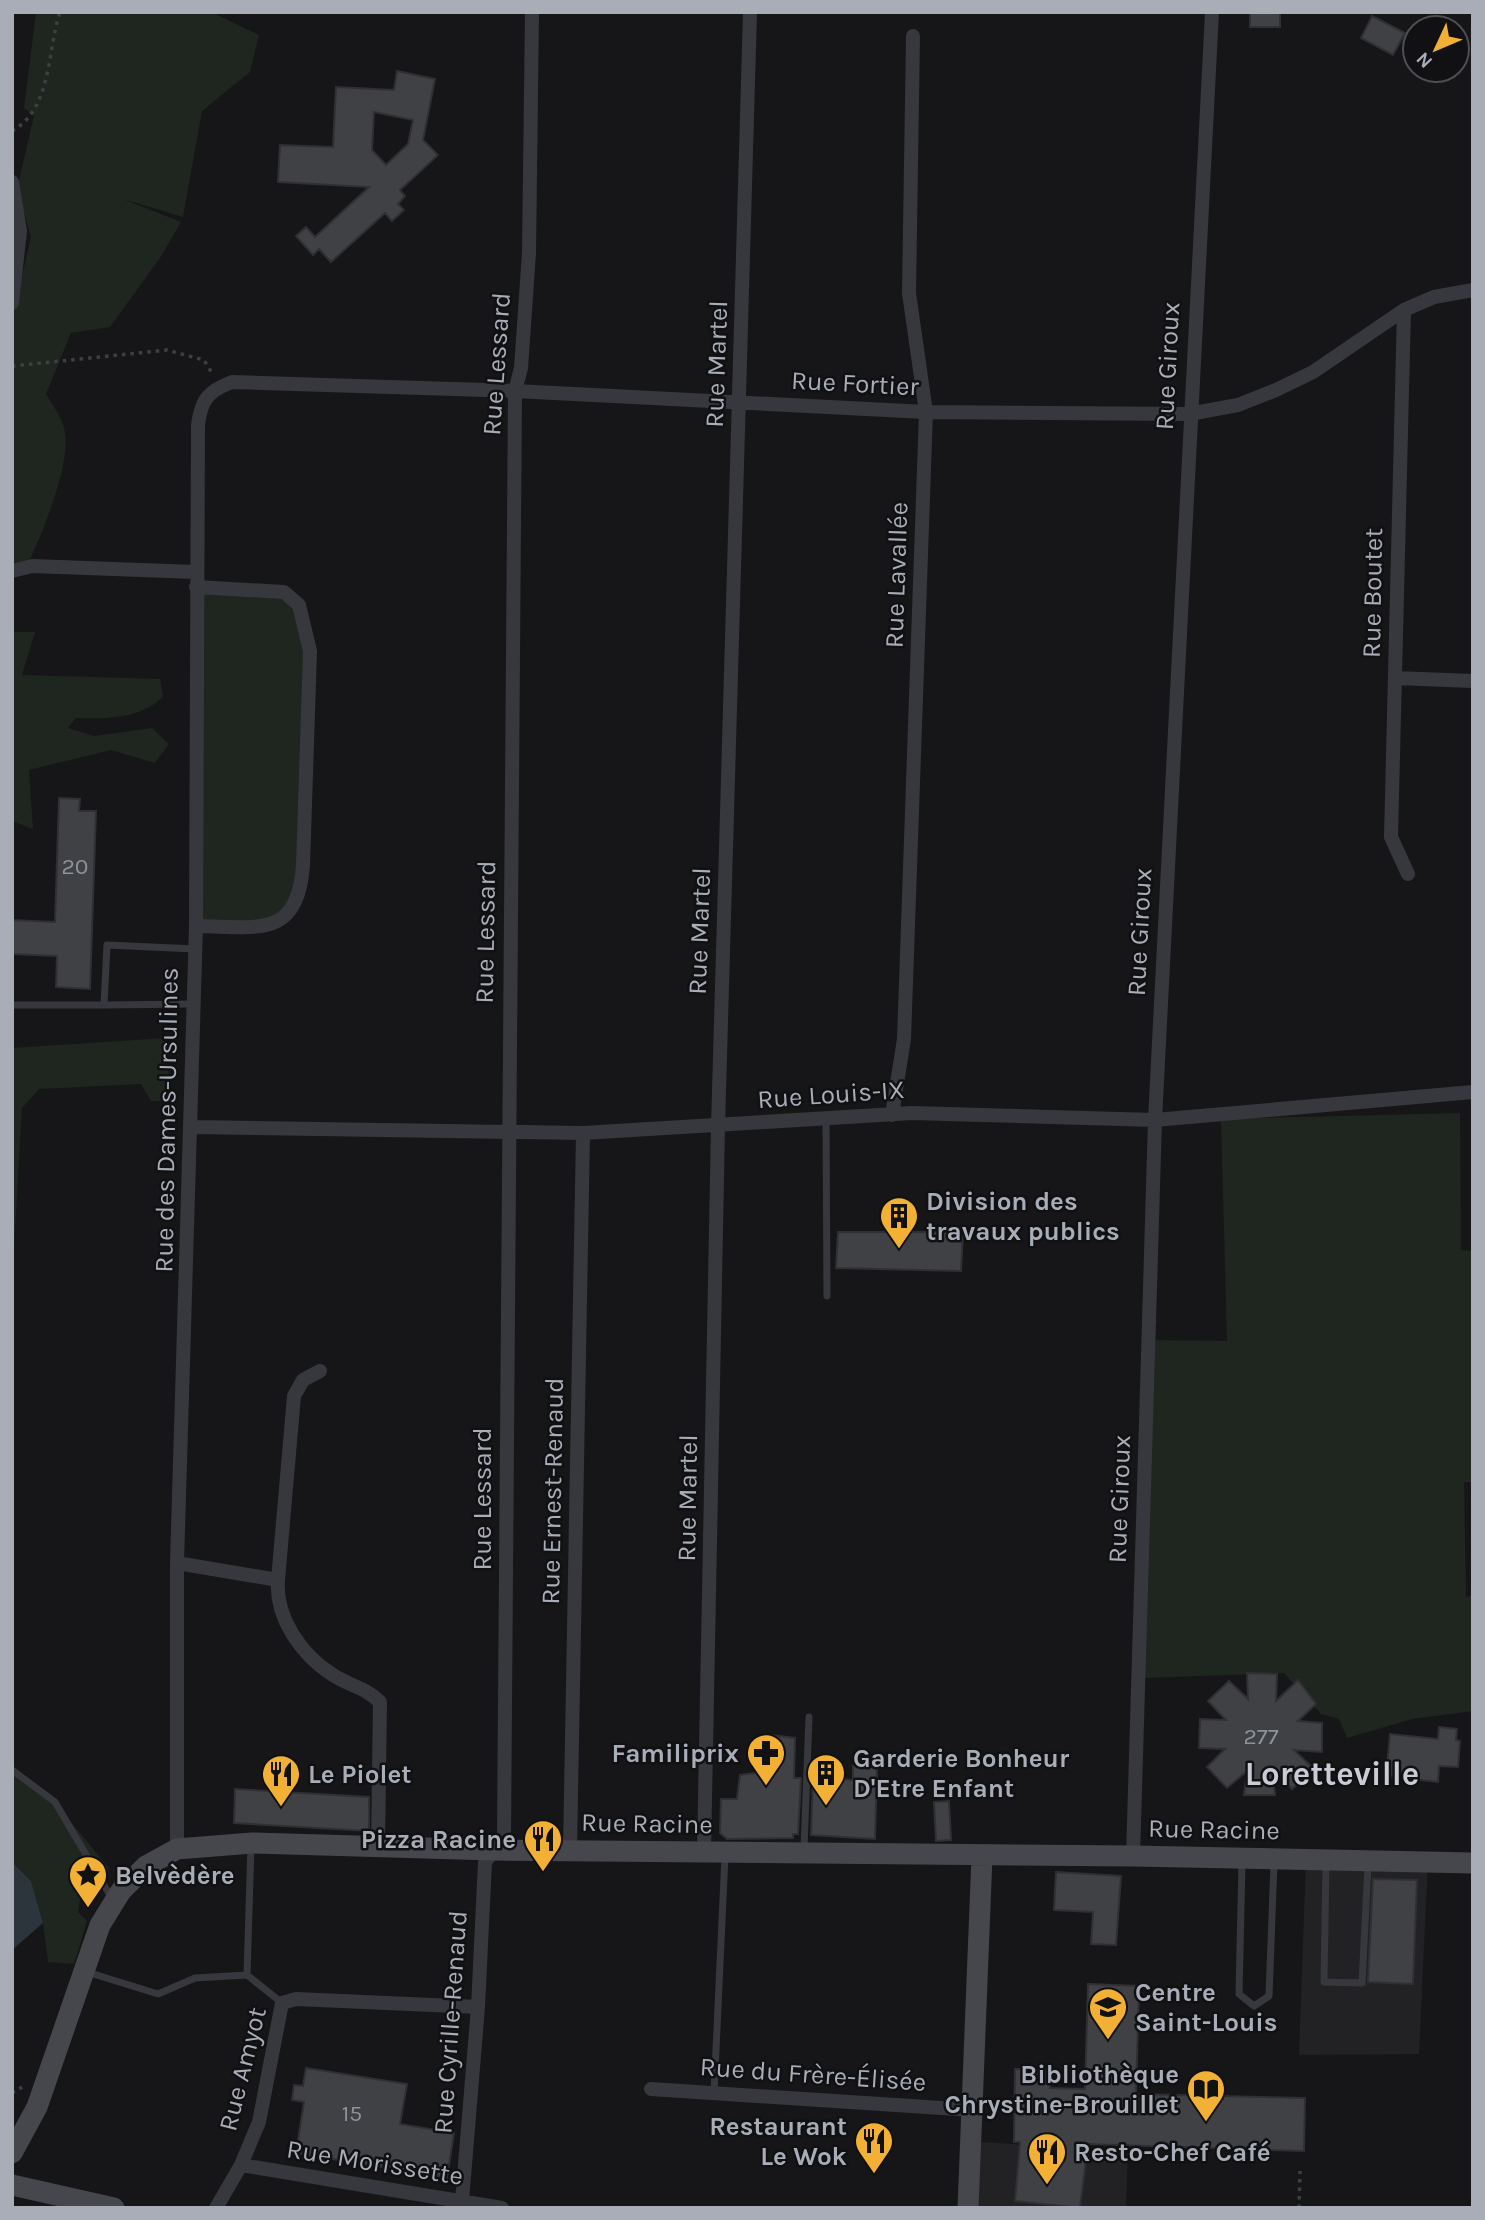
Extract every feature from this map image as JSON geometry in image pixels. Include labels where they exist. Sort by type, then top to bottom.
[{"type":"main road","name":"Rue Racine","points":[[12,2153],[37,2107],[100,1924],[113,1902],[146,1866],[177,1849],[251,1843],[493,1850],[1133,1856],[1473,1863]]},
{"type":"main road","points":[[972,2207],[972,2110],[982,1856]]},
{"type":"main road","points":[[12,2185],[114,2208]]},
{"type":"street","name":"Rue Lessard","points":[[493,1850],[504,1836],[515,391],[521,368],[529,253],[532,12]]},
{"type":"street","name":"Rue Martel","points":[[714,1851],[718,1126],[750,12]]},
{"type":"street","name":"Rue Giroux","points":[[1133,1856],[1155,1120],[1189,414],[1212,12]]},
{"type":"street","name":"Rue Lavallée","points":[[892,1115],[905,1040],[926,412],[909,293],[913,36]]},
{"type":"street","points":[[12,182],[20,231],[12,303]]},
{"type":"street","name":"Rue Fortier","points":[[213,390],[232,382],[515,391],[926,412],[1189,414],[1238,405],[1276,390],[1313,372],[1404,310],[1434,297],[1473,290]]},
{"type":"street","name":"Rue Boutet","points":[[1404,310],[1391,837],[1408,874]]},
{"type":"street","name":"Rue des Dames-Ursulines","points":[[177,1849],[177,1563],[196,926],[198,425],[200,405],[213,390]]},
{"type":"street","points":[[12,571],[32,566],[196,572]]},
{"type":"street","points":[[196,587],[284,592],[299,605],[310,651],[302,887],[295,908],[283,920],[264,926],[196,926]]},
{"type":"street","points":[[1395,678],[1473,681]]},
{"type":"street","name":"Rue Louis-IX","points":[[192,1127],[583,1133],[892,1115],[1155,1120],[1473,1092]]},
{"type":"street","name":"Rue Ernest-Renaud","points":[[570,1850],[583,1133]]},
{"type":"street","points":[[320,1371],[303,1380],[294,1396],[277,1600],[281,1616],[312,1658],[334,1675],[367,1689],[380,1702],[377,1845]]},
{"type":"street","points":[[177,1563],[278,1580]]},
{"type":"street","name":"Rue Cyrille-Renaud","points":[[461,2201],[478,2007],[485,1862],[493,1850]]},
{"type":"street","name":"Rue Amyot","points":[[216,2208],[241,2165],[259,2122],[282,2003],[296,1999],[478,2007]]},
{"type":"street","name":"Rue du Frère-Élisée","points":[[652,2089],[972,2110]]},
{"type":"street","name":"Rue Morissette","points":[[241,2165],[502,2208]]},
{"type":"lane","points":[[104,1005],[107,945],[195,949]]},
{"type":"lane","points":[[12,1005],[194,1004]]},
{"type":"lane","points":[[826,1119],[827,1296]]},
{"type":"lane","points":[[804,1853],[809,1717]]},
{"type":"lane","points":[[12,1770],[55,1802],[100,1873],[113,1902]]},
{"type":"lane","points":[[247,1975],[251,1843]]},
{"type":"lane","points":[[714,1851],[714,2093]]},
{"type":"lane","points":[[1242,1858],[1239,1994],[1254,2007],[1269,1996],[1275,1858]]},
{"type":"lane","points":[[1326,1859],[1324,1982],[1362,1983],[1368,1860]]},
{"type":"lane","points":[[83,1970],[158,1994],[195,1978],[247,1975],[282,2003]]},
{"type":"path","points":[[12,131],[27,123],[50,71],[50,42],[60,12]]},
{"type":"path","points":[[12,366],[167,350],[204,360],[213,390]]},
{"type":"path","points":[[1299,2208],[1300,2171]]},
{"type":"shaded area","points":[[36,12],[211,12],[259,35],[250,72],[202,111],[183,217],[123,199],[181,222],[160,258],[110,327],[71,333],[46,394],[65,433],[66,447],[60,479],[49,515],[30,559],[12,565],[12,319],[31,237],[17,189],[34,116],[24,108]]},
{"type":"shaded area","points":[[196,587],[284,592],[305,624],[303,865],[283,920],[196,926]]},
{"type":"shaded area","points":[[12,632],[35,632],[22,675],[160,679],[163,696],[155,704],[134,713],[111,718],[76,718],[68,728],[94,736],[152,728],[169,744],[155,763],[111,750],[29,770],[33,829],[12,821]]},
{"type":"shaded area","points":[[166,1038],[171,1101],[151,1101],[141,1084],[39,1089],[22,1108],[12,1283],[12,1048]]},
{"type":"shaded area","points":[[1460,1113],[1461,1250],[1473,1251],[1473,1482],[1464,1482],[1466,1598],[1473,1594],[1473,1711],[1412,1719],[1347,1738],[1339,1719],[1321,1714],[1284,1673],[1143,1678],[1150,1340],[1227,1341],[1221,1119]]},
{"type":"shaded area","points":[[12,1771],[54,1802],[109,1868],[99,1887],[81,1893],[78,1912],[87,1921],[74,1964],[48,1962],[43,1923],[31,1881],[12,1862]]},
{"type":"shaded area","points":[[1306,1859],[1428,1861],[1419,2054],[1299,2055]]},
{"type":"shaded area","points":[[12,1862],[31,1881],[43,1923],[12,1950]]},
{"type":"shaded area","points":[[971,2141],[1128,2153],[1126,2208],[968,2208]]},
{"type":"building","points":[[1250,12],[1280,12],[1280,27],[1250,27]]},
{"type":"building","points":[[1372,16],[1401,31],[1401,40],[1393,55],[1361,38]]},
{"type":"building","points":[[397,71],[435,79],[423,140],[438,155],[400,190],[405,196],[398,204],[404,210],[392,221],[385,213],[331,262],[319,249],[313,255],[296,236],[306,227],[315,237],[369,187],[278,182],[280,145],[333,147],[336,87],[394,90]],"holes":[[[374,112],[413,120],[408,144],[386,165],[372,150]]]},
{"type":"building","points":[[59,798],[80,799],[79,811],[96,811],[90,989],[56,987],[57,956],[12,954],[12,920],[55,922]]},
{"type":"building","name":"Division des travaux publics","points":[[838,1232],[963,1232],[961,1271],[836,1268]]},
{"type":"building","points":[[1247,1673],[1277,1674],[1276,1701],[1298,1680],[1316,1704],[1298,1721],[1322,1723],[1322,1752],[1294,1750],[1314,1769],[1292,1789],[1272,1769],[1275,1795],[1244,1795],[1247,1771],[1227,1788],[1207,1767],[1225,1749],[1199,1748],[1200,1719],[1226,1720],[1208,1701],[1229,1681],[1248,1699]]},
{"type":"building","points":[[1439,1727],[1457,1729],[1456,1740],[1460,1741],[1458,1767],[1439,1766],[1438,1782],[1386,1776],[1390,1734],[1438,1739]]},
{"type":"building","name":"Familiprix","points":[[770,1735],[795,1738],[794,1778],[801,1778],[798,1834],[793,1834],[793,1838],[727,1839],[720,1833],[721,1799],[737,1799],[740,1775],[755,1773],[758,1755],[767,1757]]},
{"type":"building","points":[[853,1766],[877,1767],[875,1839],[811,1835],[813,1778],[853,1780]]},
{"type":"building","points":[[235,1789],[369,1797],[369,1831],[234,1823]]},
{"type":"building","points":[[949,1801],[951,1840],[936,1841],[934,1802]]},
{"type":"building","points":[[1056,1872],[1121,1876],[1116,1945],[1091,1944],[1093,1912],[1054,1910]]},
{"type":"building","points":[[1373,1879],[1417,1880],[1413,1984],[1368,1982]]},
{"type":"building","points":[[1088,1984],[1139,1986],[1136,2094],[1305,2098],[1304,2151],[1088,2144],[1080,2208],[1015,2201],[1020,2142],[1014,2142],[1015,2069],[1051,2070],[1050,2088],[1085,2089]]},
{"type":"building","points":[[306,2068],[407,2084],[400,2124],[454,2133],[447,2178],[296,2153],[304,2102],[292,2100],[294,2085],[303,2086]]},
{"type":"place","name":"Division des travaux publics","points":[[899,1250]]},
{"type":"place","name":"Familiprix","points":[[766,1787]]},
{"type":"place","name":"Garderie Bonheur D'Etre Enfant","points":[[826,1807]]},
{"type":"place","name":"Le Piolet","points":[[281,1808]]},
{"type":"place","name":"Pizza Racine","points":[[543,1873]]},
{"type":"place","name":"Belvèdère","points":[[88,1909]]},
{"type":"place","name":"Centre Saint-Louis","points":[[1108,2041]]},
{"type":"place","name":"Bibliothèque Chrystine-Brouillet","points":[[1206,2123]]},
{"type":"place","name":"Restaurant Le Wok","points":[[874,2175]]},
{"type":"place","name":"Resto-Chef Café","points":[[1047,2186]]},
{"type":"district","name":"Loretteville","points":[[1332,1773]]}]
